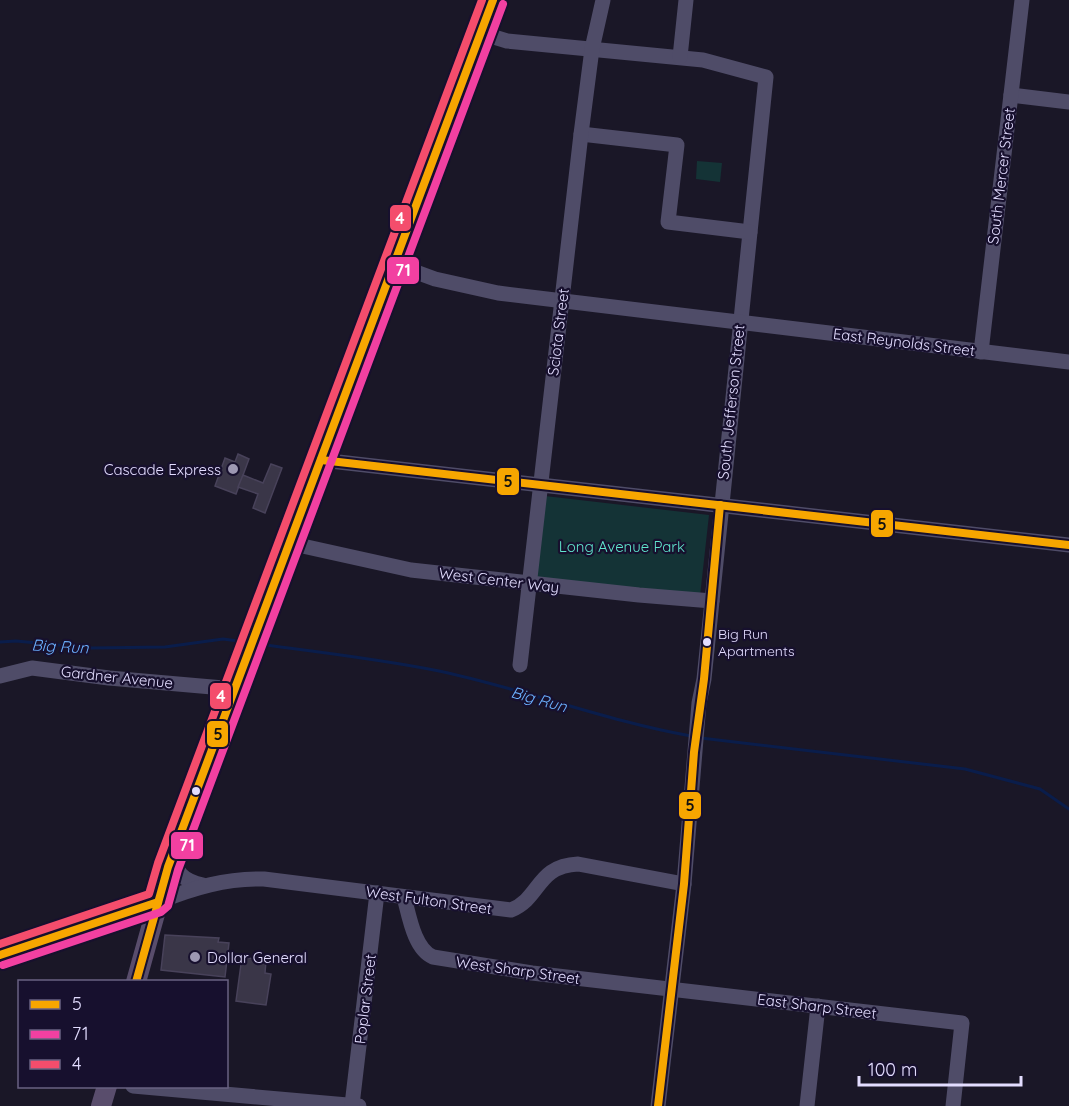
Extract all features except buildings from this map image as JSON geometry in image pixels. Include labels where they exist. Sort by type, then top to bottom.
[{"type":"main road","points":[[136,980],[174,852],[493,0]]},
{"type":"main road","points":[[0,955],[158,902]]},
{"type":"main road","points":[[101,1106],[106,1088]]},
{"type":"street","name":"Sciota Street","points":[[520,665],[581,134],[592,49],[603,0]]},
{"type":"street","points":[[481,33],[507,41],[680,57],[686,0]]},
{"type":"street","name":"South Mercer Street","points":[[981,352],[1022,0]]},
{"type":"street","name":"South Jefferson Street","points":[[658,1106],[684,884],[694,752],[712,601],[720,505],[766,77],[723,63],[680,57]]},
{"type":"street","points":[[1011,95],[1069,102]]},
{"type":"street","points":[[581,134],[677,145],[668,222],[750,232]]},
{"type":"street","name":"East Reynolds Street","points":[[394,264],[475,289],[1069,362]]},
{"type":"street","points":[[321,460],[1069,545]]},
{"type":"street","name":"West Center Way","points":[[289,543],[378,564],[528,584],[712,601]]},
{"type":"street","name":"Gardner Avenue","points":[[0,676],[32,668],[109,678],[235,689]]},
{"type":"street","points":[[174,852],[174,863],[180,875],[192,883],[203,885]]},
{"type":"street","name":"West Fulton Street","points":[[158,902],[203,885],[234,879],[264,879],[511,910],[526,900],[545,875],[566,864],[578,864],[684,884]]},
{"type":"street","name":"Poplar Street","points":[[355,1106],[377,893]]},
{"type":"street","name":"West Sharp Street","points":[[404,897],[421,946],[427,955],[532,973],[672,989]]},
{"type":"street","name":"East Sharp Street","points":[[672,989],[962,1023],[952,1106]]},
{"type":"street","points":[[807,1106],[818,1006]]},
{"type":"street","points":[[155,1088],[355,1106]]},
{"type":"green space","points":[[697,161],[722,163],[720,182],[696,179]]},
{"type":"green space","name":"Long Avenue Park","points":[[545,496],[709,515],[700,596],[536,577]]},
{"type":"waterway","name":"Big Run","points":[[0,642],[16,641],[91,648],[165,647],[223,639],[246,642]]},
{"type":"waterway","name":"Big Run","points":[[258,644],[371,659],[439,671],[659,730],[691,736]]},
{"type":"waterway","name":"Big Run","points":[[701,738],[965,769],[1040,789],[1069,809]]},
{"type":"transit line","name":"4","points":[[0,944],[149,894],[158,863],[482,0]]},
{"type":"transit line","name":"5","points":[[137,980],[168,867],[493,0]]},
{"type":"transit line","name":"71","points":[[3,965],[161,912],[168,906],[178,870],[503,4]]},
{"type":"transit line","name":"5","points":[[321,460],[1069,545]]},
{"type":"transit line","name":"5","points":[[658,1106],[684,884],[694,752],[704,679],[720,505]]},
{"type":"transit line","name":"5","points":[[0,955],[158,902]]},
{"type":"place","name":"Cascade Express","points":[[233,469]]},
{"type":"place","name":"Big Run Apartments","points":[[707,642]]},
{"type":"place","name":"Dollar General","points":[[195,957]]}]
